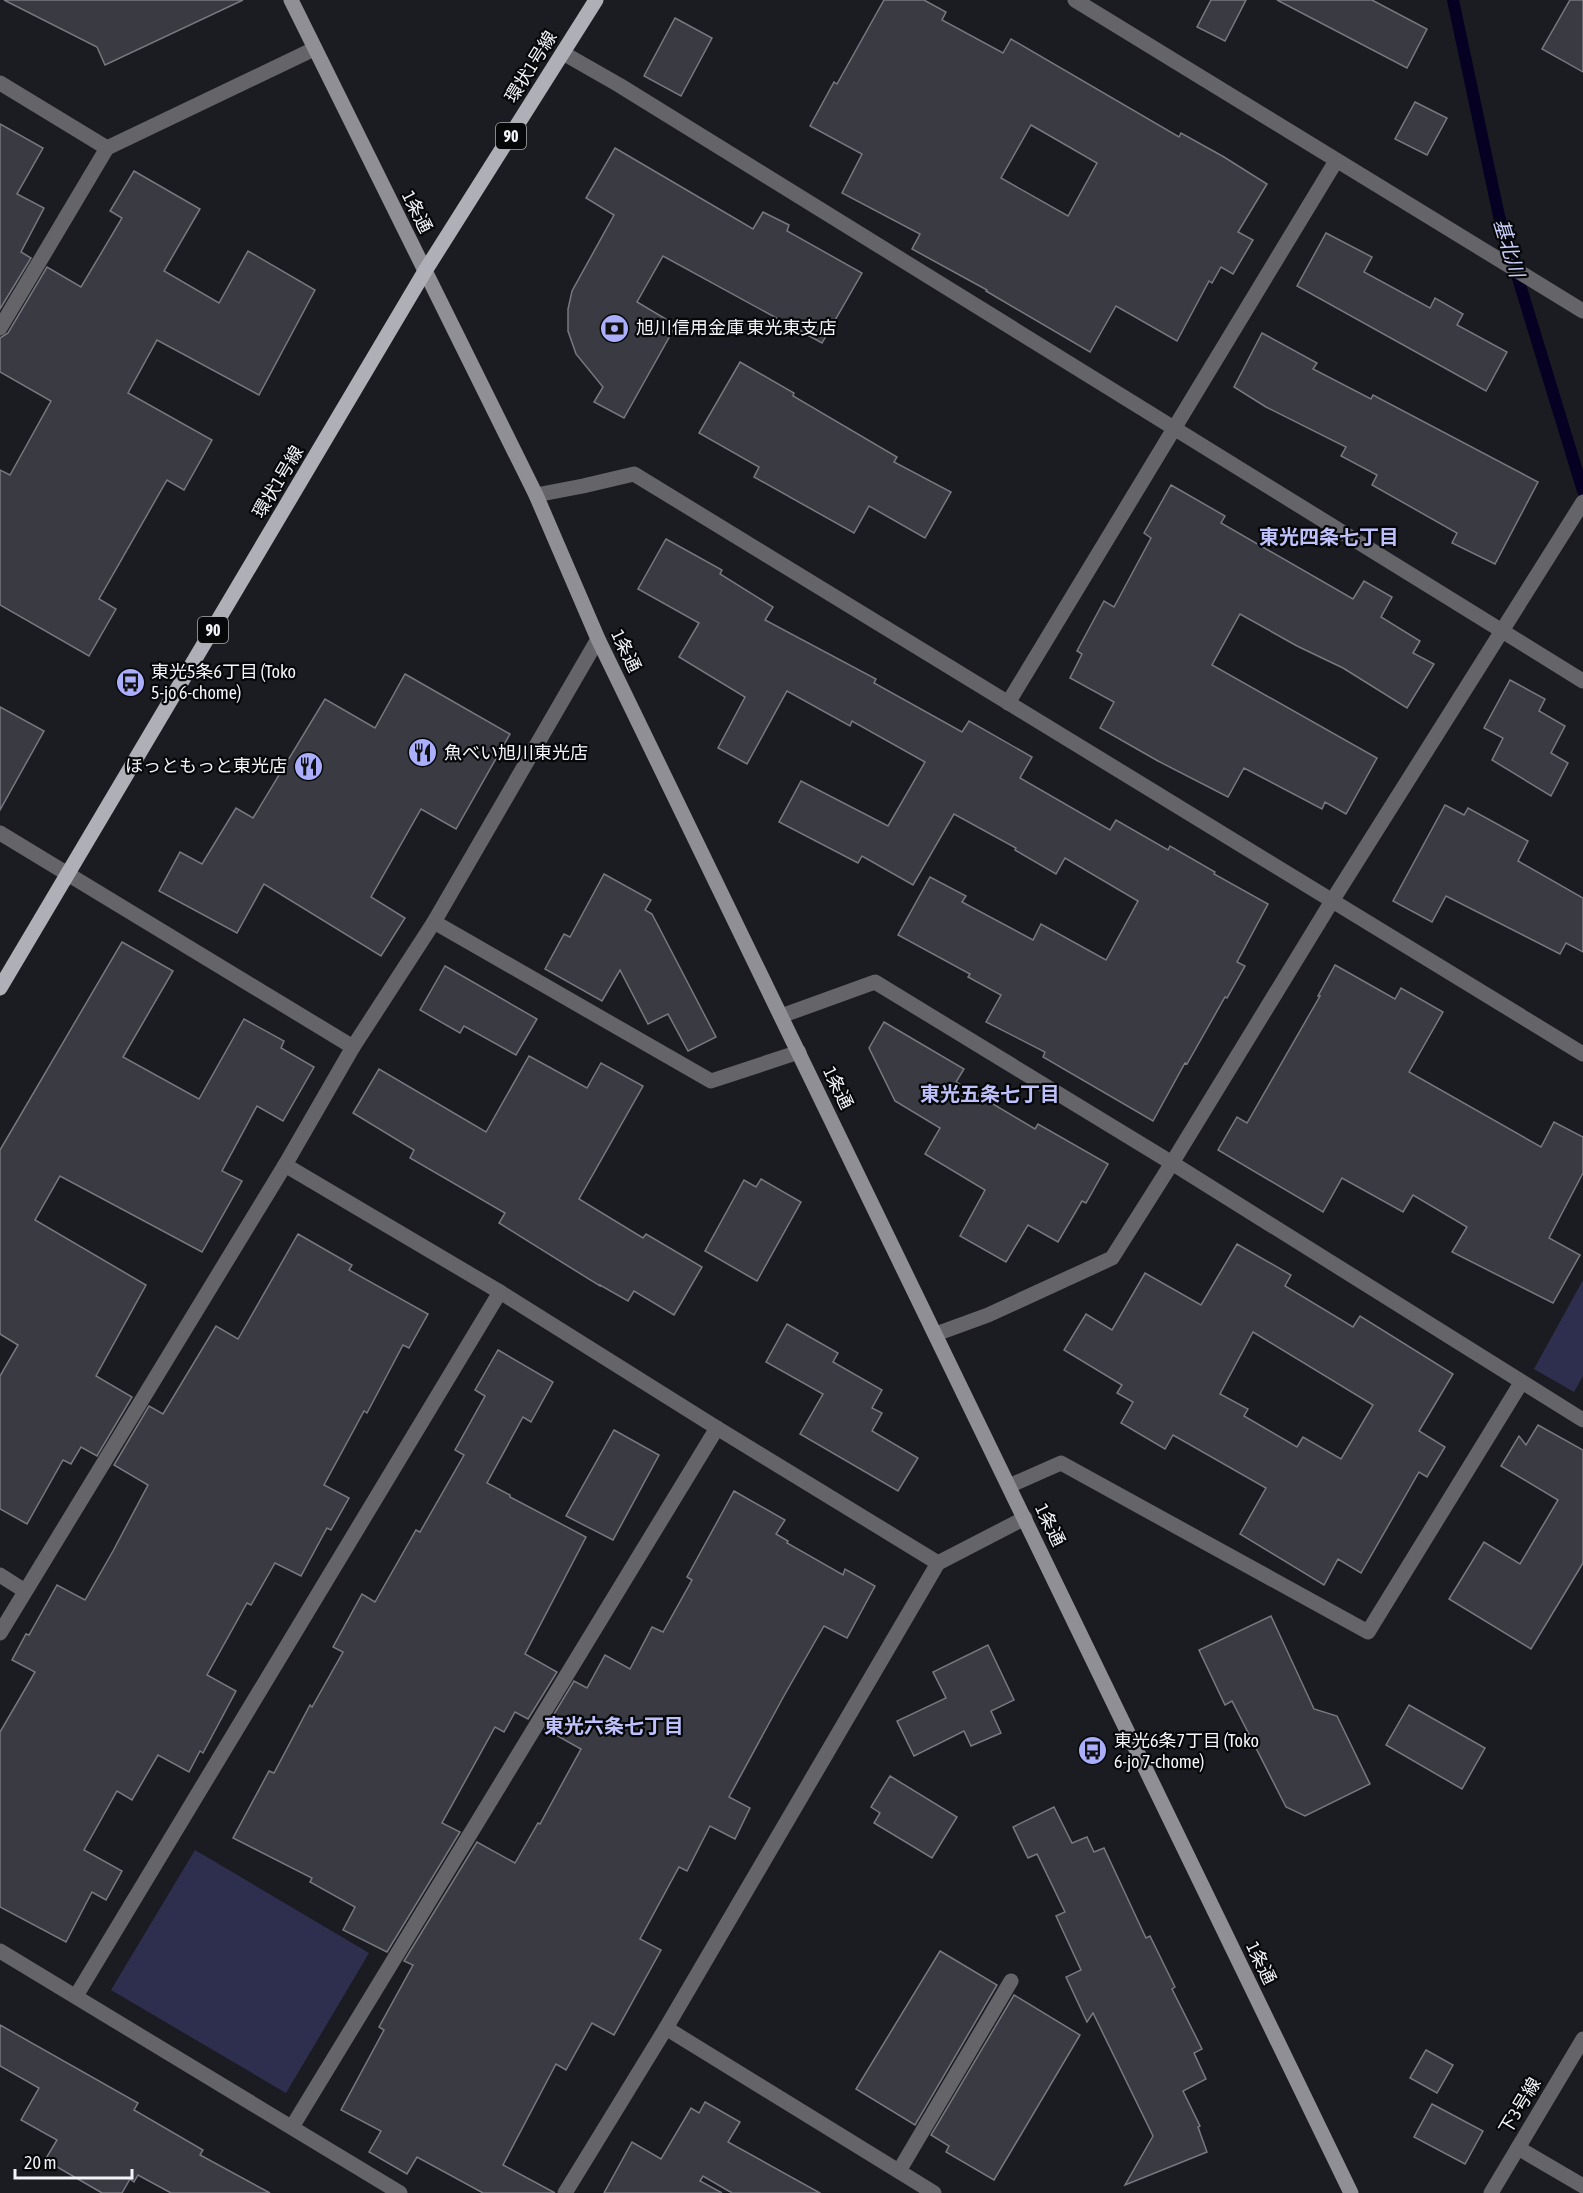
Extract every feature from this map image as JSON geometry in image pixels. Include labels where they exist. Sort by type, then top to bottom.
[{"type":"main road","name":"1条通","points":[[291,0],[481,388],[536,495],[598,639],[1351,2193]]},
{"type":"main road","name":"環状1号線","points":[[2,982],[425,271],[596,0]]},
{"type":"street","points":[[1075,0],[1583,311]]},
{"type":"street","points":[[0,328],[107,148],[314,49]]},
{"type":"street","points":[[563,53],[619,85],[1583,681]]},
{"type":"street","points":[[0,83],[107,148]]},
{"type":"street","points":[[1008,703],[1336,161]]},
{"type":"street","points":[[536,495],[634,474],[1583,1054]]},
{"type":"street","points":[[936,1334],[988,1315],[1112,1258],[1332,901],[1583,502]]},
{"type":"street","points":[[0,1633],[285,1165],[353,1047],[434,922],[598,639]]},
{"type":"street","points":[[0,833],[353,1047]]},
{"type":"street","points":[[434,922],[711,1081],[799,1052]]},
{"type":"street","points":[[781,1016],[875,982],[1172,1163],[1583,1420]]},
{"type":"street","points":[[285,1165],[500,1292],[938,1563]]},
{"type":"street","points":[[76,1996],[500,1292]]},
{"type":"street","points":[[1010,1486],[1061,1463],[1368,1632],[1521,1383]]},
{"type":"street","points":[[292,2127],[717,1428]]},
{"type":"street","points":[[565,2193],[666,2028],[938,1563],[1025,1518]]},
{"type":"street","points":[[0,1575],[26,1591]]},
{"type":"street","points":[[0,1951],[400,2193]]},
{"type":"street","points":[[899,2172],[1011,1981]]},
{"type":"street","points":[[666,2028],[934,2193]]},
{"type":"street","name":"下3号線","points":[[1491,2193],[1583,2039]]},
{"type":"street","points":[[1518,2148],[1583,2186]]},
{"type":"shaded area","points":[[1583,1280],[1583,1376],[1574,1392],[1534,1369]]},
{"type":"shaded area","points":[[195,1850],[369,1953],[286,2093],[111,1990]]},
{"type":"building","points":[[4,0],[243,0],[105,65],[97,47]]},
{"type":"building","points":[[884,0],[924,0],[946,12],[942,20],[1003,53],[1011,39],[1179,137],[1181,133],[1267,184],[1238,232],[1253,240],[1233,274],[1221,267],[1212,283],[1209,281],[1177,341],[1116,306],[1090,352],[987,290],[912,249],[920,234],[842,193],[862,154],[810,126],[834,82],[837,84]],"holes":[[[1031,125],[1097,163],[1068,216],[1001,178]]]},
{"type":"building","points":[[1211,0],[1246,0],[1225,41],[1197,27]]},
{"type":"building","points":[[1277,0],[1372,0],[1427,29],[1407,68]]},
{"type":"building","points":[[1570,0],[1583,0],[1583,72],[1542,49]]},
{"type":"building","points":[[675,18],[712,38],[681,96],[644,76]]},
{"type":"building","points":[[1415,102],[1447,118],[1427,155],[1395,139]]},
{"type":"building","points":[[0,124],[43,148],[17,194],[44,208],[21,252],[31,258],[0,309]]},
{"type":"building","points":[[615,148],[753,229],[763,212],[789,225],[787,231],[862,273],[822,343],[663,256],[637,302],[676,325],[624,418],[594,402],[603,387],[576,354],[568,331],[568,309],[572,291],[614,215],[586,198]]},
{"type":"building","points":[[134,171],[200,209],[164,271],[219,303],[248,251],[315,290],[259,395],[157,340],[128,393],[212,440],[184,490],[167,480],[99,599],[116,609],[89,656],[0,605],[0,470],[10,475],[51,401],[0,372],[0,338],[8,333],[47,267],[81,287],[122,218],[110,211]]},
{"type":"building","points":[[1326,233],[1372,257],[1364,272],[1430,308],[1435,298],[1463,314],[1457,325],[1507,352],[1486,391],[1297,286]]},
{"type":"building","points":[[1262,333],[1317,363],[1313,369],[1371,399],[1373,395],[1538,482],[1495,564],[1452,543],[1457,533],[1372,485],[1377,475],[1341,456],[1346,447],[1266,407],[1234,387]]},
{"type":"building","points":[[740,362],[897,457],[894,462],[951,492],[925,538],[869,506],[854,533],[754,477],[759,467],[699,433]]},
{"type":"building","points":[[1171,485],[1225,516],[1221,523],[1353,599],[1364,581],[1392,597],[1381,617],[1420,641],[1413,653],[1434,664],[1407,708],[1343,668],[1297,646],[1240,614],[1212,665],[1377,758],[1346,814],[1325,802],[1322,809],[1244,768],[1228,797],[1100,728],[1114,702],[1070,678],[1082,654],[1077,651],[1104,601],[1114,607],[1151,538],[1144,533]]},
{"type":"building","points":[[666,539],[722,570],[720,574],[773,607],[765,620],[876,679],[874,683],[962,732],[969,721],[1032,757],[1020,778],[1110,830],[1116,820],[1168,850],[1170,846],[1268,904],[1237,962],[1245,966],[1187,1064],[1185,1063],[1153,1121],[1043,1057],[1045,1052],[986,1022],[1001,995],[968,977],[970,974],[898,935],[930,877],[966,896],[962,902],[1033,940],[1041,924],[1106,960],[1138,901],[1065,858],[1056,874],[1015,850],[1016,848],[954,814],[913,885],[862,856],[858,863],[779,822],[801,781],[888,826],[925,762],[852,721],[850,726],[787,691],[747,764],[718,748],[745,697],[679,657],[699,623],[638,589]]},
{"type":"building","points":[[405,674],[510,734],[456,829],[421,809],[371,897],[405,918],[381,956],[264,884],[237,933],[159,891],[180,852],[202,864],[236,808],[253,818],[325,699],[375,728]]},
{"type":"building","points":[[1510,680],[1545,699],[1539,711],[1565,726],[1551,753],[1568,763],[1551,796],[1492,760],[1503,738],[1484,728]]},
{"type":"building","points":[[0,707],[44,731],[0,810]]},
{"type":"building","points":[[1445,805],[1464,815],[1468,808],[1528,841],[1518,861],[1583,898],[1583,952],[1566,943],[1560,954],[1446,896],[1432,922],[1393,901]]},
{"type":"building","points":[[604,874],[651,900],[645,910],[652,914],[716,1037],[688,1051],[668,1014],[648,1024],[620,970],[602,1001],[545,969],[564,934],[570,937]]},
{"type":"building","points":[[122,942],[173,971],[123,1057],[199,1099],[244,1019],[284,1041],[281,1048],[314,1067],[283,1121],[257,1106],[222,1171],[242,1181],[202,1252],[60,1176],[35,1220],[146,1285],[96,1376],[132,1397],[97,1456],[81,1447],[71,1464],[63,1460],[27,1524],[0,1509],[0,1376],[18,1345],[0,1334],[0,1150]]},
{"type":"building","points":[[1335,965],[1395,999],[1401,988],[1443,1012],[1409,1072],[1541,1147],[1554,1122],[1583,1137],[1583,1173],[1549,1238],[1580,1255],[1553,1303],[1452,1252],[1467,1227],[1413,1195],[1403,1212],[1342,1178],[1323,1212],[1218,1150],[1237,1117],[1247,1123],[1320,996],[1318,996]]},
{"type":"building","points":[[445,966],[537,1019],[516,1055],[464,1026],[460,1033],[420,1010]]},
{"type":"building","points":[[884,1022],[964,1069],[956,1082],[1035,1129],[1038,1124],[1108,1164],[1086,1203],[1082,1201],[1058,1242],[1028,1225],[1006,1262],[960,1236],[985,1190],[925,1154],[940,1128],[895,1101],[869,1048]]},
{"type":"building","points":[[529,1056],[587,1088],[601,1063],[643,1086],[579,1199],[643,1238],[646,1234],[702,1267],[674,1315],[634,1291],[628,1301],[499,1223],[505,1213],[410,1158],[414,1150],[353,1113],[379,1069],[486,1132]]},
{"type":"building","points":[[761,1179],[801,1202],[757,1281],[705,1251],[744,1180],[756,1187]]},
{"type":"building","points":[[298,1234],[352,1265],[349,1270],[428,1314],[409,1348],[403,1345],[367,1413],[364,1411],[324,1485],[349,1498],[331,1530],[327,1528],[301,1576],[275,1563],[251,1605],[247,1603],[207,1675],[236,1691],[203,1753],[200,1751],[189,1772],[158,1755],[132,1800],[117,1791],[84,1850],[122,1871],[106,1900],[92,1892],[66,1942],[0,1907],[0,1732],[35,1672],[12,1660],[57,1585],[85,1600],[113,1551],[148,1485],[114,1465],[149,1406],[163,1414],[216,1326],[238,1339]]},
{"type":"building","points":[[1237,1244],[1291,1275],[1285,1286],[1353,1327],[1360,1316],[1453,1374],[1419,1431],[1445,1447],[1427,1477],[1419,1472],[1361,1573],[1338,1559],[1324,1585],[1240,1534],[1266,1488],[1173,1435],[1165,1449],[1121,1423],[1133,1402],[1117,1393],[1122,1385],[1064,1350],[1086,1314],[1112,1330],[1145,1273],[1201,1305]],"holes":[[[1253,1332],[1373,1405],[1341,1459],[1303,1437],[1297,1447],[1244,1416],[1248,1409],[1220,1394]]]},
{"type":"building","points":[[787,1324],[838,1353],[833,1362],[882,1390],[872,1408],[882,1413],[872,1431],[918,1458],[898,1491],[800,1434],[823,1394],[766,1362]]},
{"type":"building","points":[[498,1350],[553,1382],[531,1422],[523,1417],[487,1483],[586,1537],[525,1654],[557,1672],[528,1719],[515,1712],[504,1732],[495,1727],[442,1823],[460,1832],[387,1952],[343,1930],[355,1907],[310,1882],[312,1878],[233,1838],[269,1771],[274,1773],[310,1705],[312,1707],[343,1652],[333,1647],[362,1594],[375,1602],[416,1530],[420,1532],[464,1455],[455,1450],[485,1396],[475,1390]]},
{"type":"building","points":[[1538,1425],[1583,1450],[1583,1563],[1531,1649],[1449,1599],[1484,1542],[1520,1564],[1558,1500],[1501,1466],[1519,1436],[1526,1445]]},
{"type":"building","points":[[614,1430],[659,1455],[613,1540],[566,1516]]},
{"type":"building","points":[[734,1491],[785,1520],[776,1534],[788,1541],[787,1543],[843,1575],[845,1569],[875,1586],[847,1638],[824,1626],[785,1694],[729,1797],[750,1808],[735,1839],[710,1826],[687,1871],[679,1867],[640,1939],[661,1950],[614,2035],[592,2023],[566,2070],[556,2064],[503,2165],[555,2193],[483,2193],[417,2157],[407,2174],[369,2152],[381,2131],[341,2110],[384,2030],[379,2027],[413,1965],[404,1961],[477,1842],[515,1863],[538,1823],[540,1824],[581,1749],[545,1729],[574,1681],[587,1688],[605,1655],[630,1669],[652,1627],[663,1632],[692,1580],[687,1577]]},
{"type":"building","points":[[1271,1616],[1314,1709],[1337,1716],[1370,1784],[1305,1816],[1286,1807],[1232,1701],[1225,1705],[1199,1650]]},
{"type":"building","points":[[988,1645],[1014,1700],[991,1711],[1001,1733],[971,1746],[964,1731],[914,1756],[897,1721],[946,1698],[933,1672]]},
{"type":"building","points":[[1409,1705],[1485,1748],[1462,1789],[1386,1745]]},
{"type":"building","points":[[890,1776],[957,1817],[932,1858],[874,1823],[880,1813],[871,1807]]},
{"type":"building","points":[[1054,1807],[1072,1843],[1087,1837],[1094,1852],[1104,1848],[1146,1938],[1150,1936],[1175,1987],[1172,1989],[1202,2049],[1194,2053],[1206,2079],[1183,2091],[1200,2126],[1198,2127],[1207,2152],[1125,2185],[1153,2136],[1093,2013],[1087,2022],[1066,1977],[1081,1970],[1056,1916],[1065,1912],[1037,1854],[1028,1858],[1013,1827]]},
{"type":"building","points":[[940,1951],[997,1985],[915,2125],[856,2089]]},
{"type":"building","points":[[1014,1995],[1080,2035],[994,2180],[946,2152],[949,2146],[931,2135]]},
{"type":"building","points":[[0,2025],[138,2103],[134,2110],[203,2150],[200,2155],[270,2193],[171,2193],[138,2175],[134,2182],[130,2179],[122,2193],[102,2193],[45,2160],[57,2140],[21,2120],[39,2088],[0,2066]]},
{"type":"building","points":[[1426,2050],[1453,2065],[1437,2093],[1410,2078]]},
{"type":"building","points":[[705,2102],[740,2122],[728,2142],[820,2193],[732,2193],[703,2176],[700,2181],[722,2193],[604,2193],[632,2142],[661,2159],[691,2108],[699,2113]]},
{"type":"building","points":[[1432,2104],[1483,2131],[1465,2164],[1414,2137]]},
{"type":"waterway","name":"基北川","points":[[1453,0],[1499,216],[1583,491]]},
{"type":"place","name":"旭川信用金庫 東光東支店","points":[[615,328]]},
{"type":"place","name":"東光5条6丁目 (Toko 5-jo 6-chome)","points":[[130,682]]},
{"type":"place","name":"魚べい旭川東光店","points":[[423,753]]},
{"type":"place","name":"ほっともっと東光店","points":[[308,766]]},
{"type":"place","name":"東光6条7丁目 (Toko 6-jo 7-chome)","points":[[1093,1751]]},
{"type":"district","name":"東光四条七丁目","points":[[1329,537]]},
{"type":"district","name":"東光五条七丁目","points":[[990,1094]]},
{"type":"district","name":"東光六条七丁目","points":[[614,1726]]}]
